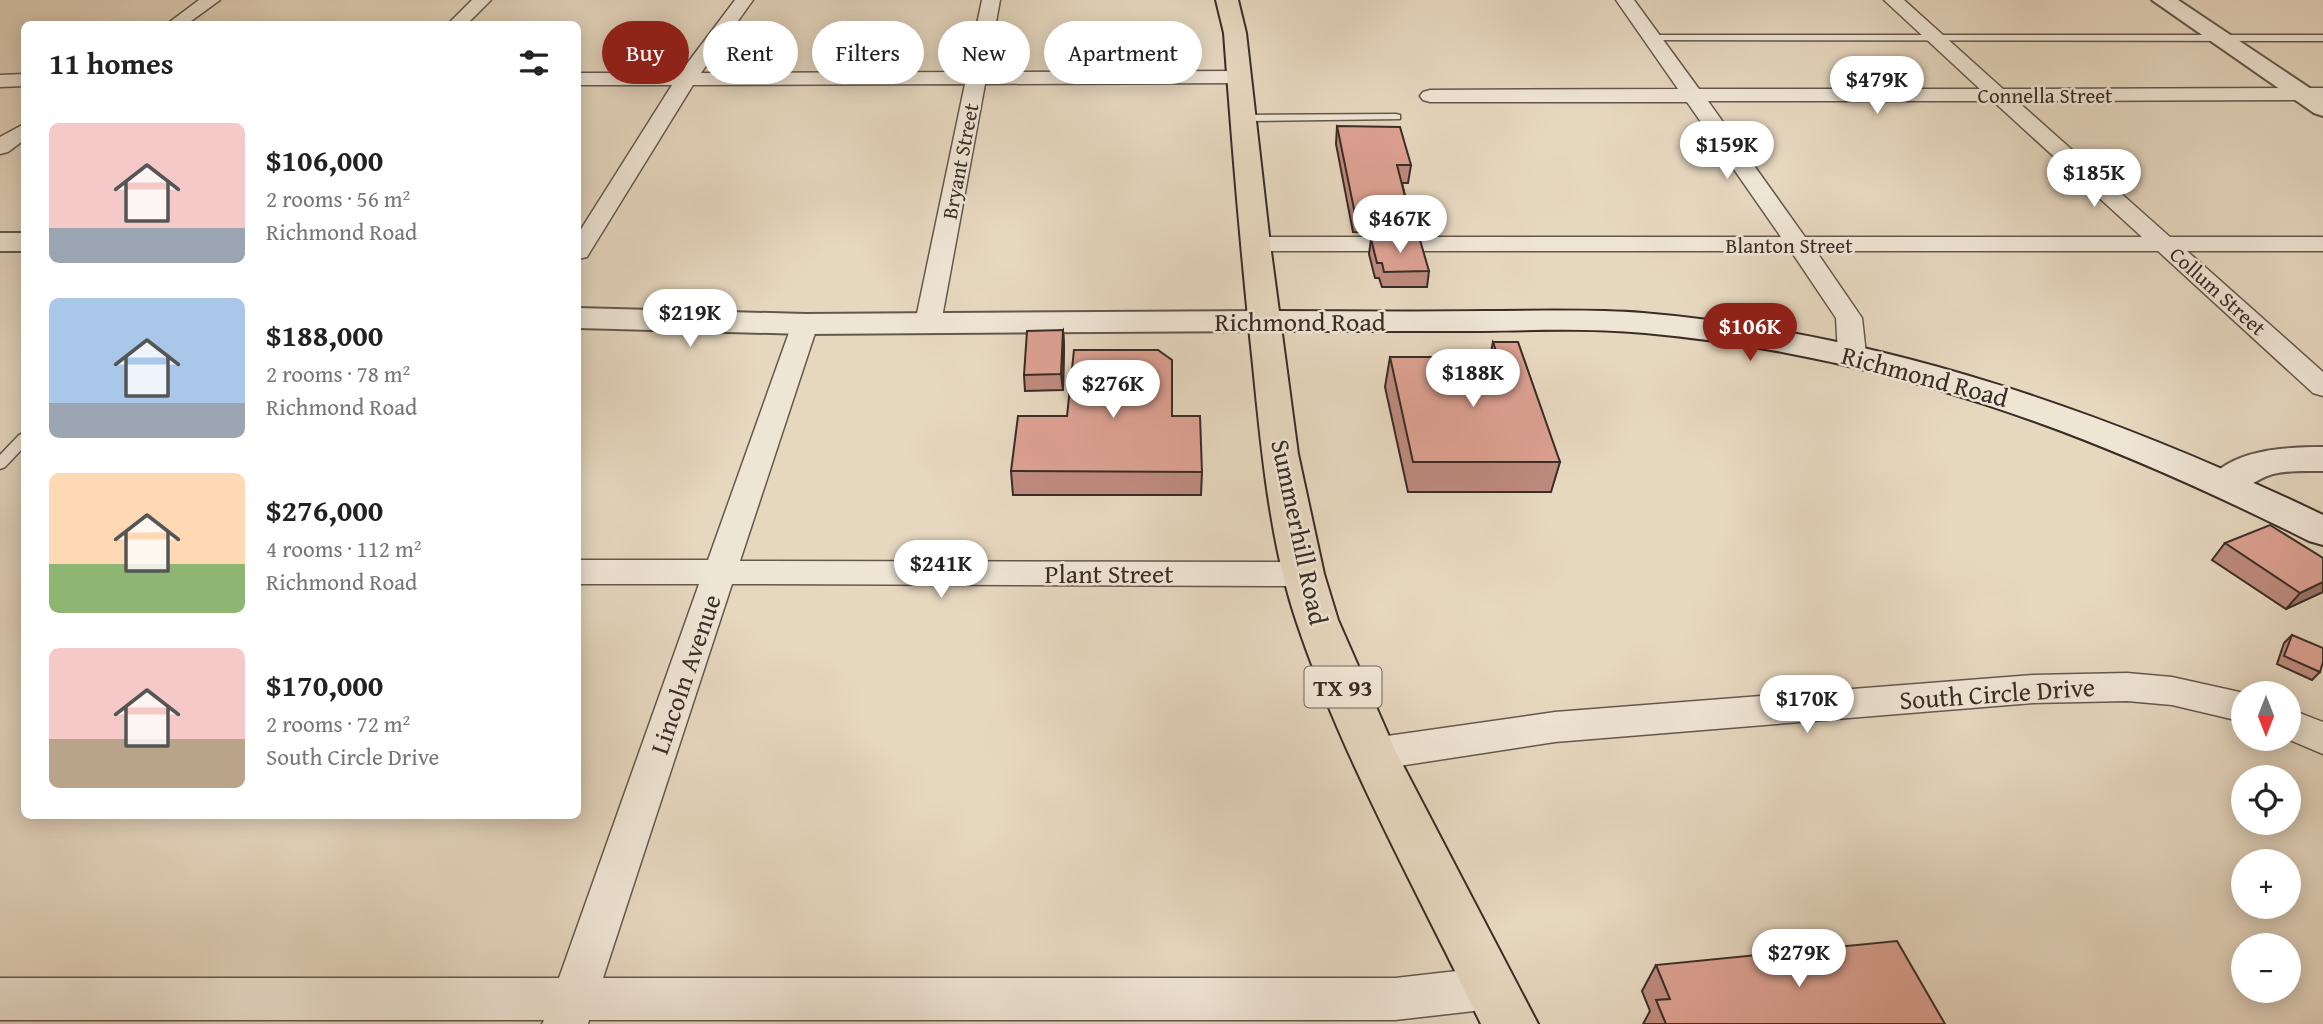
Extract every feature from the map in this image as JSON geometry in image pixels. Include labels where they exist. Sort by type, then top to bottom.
[{"type":"main road","name":"Summerhill Road","points":[[1227,0],[1235,33],[1255,244],[1280,454],[1304,574],[1336,671],[1373,754],[1501,1006]]},
{"type":"street","points":[[180,21],[211,0]]},
{"type":"street","points":[[460,21],[482,0]]},
{"type":"street","points":[[689,74],[744,0]]},
{"type":"street","name":"Bryant Street","points":[[987,21],[991,0]]},
{"type":"street","points":[[1625,0],[1801,245],[1849,318],[1852,354]]},
{"type":"street","name":"Collum Street","points":[[1893,0],[2323,387]]},
{"type":"street","points":[[2163,0],[2219,38],[2313,94],[2323,108]]},
{"type":"street","points":[[1030,78],[1239,77]]},
{"type":"street","points":[[689,79],[938,78]]},
{"type":"street","points":[[581,79],[602,79]]},
{"type":"street","points":[[0,80],[21,80]]},
{"type":"street","points":[[581,247],[682,84]]},
{"type":"street","name":"Bryant Street","points":[[928,323],[976,84]]},
{"type":"street","name":"Connella Street","points":[[1430,96],[2313,94]]},
{"type":"street","points":[[0,147],[21,132]]},
{"type":"street","points":[[0,242],[21,242]]},
{"type":"street","name":"Blanton Street","points":[[1255,244],[2323,244]]},
{"type":"street","name":"Richmond Road","points":[[581,318],[805,324],[1580,320],[1643,323],[1737,334],[1852,354],[1972,387],[2059,416],[2146,449],[2323,531]]},
{"type":"street","name":"Lincoln Avenue","points":[[569,1012],[805,324]]},
{"type":"street","points":[[2225,484],[2246,469],[2274,460],[2323,459]]},
{"type":"street","name":"Plant Street","points":[[581,572],[1304,574]]},
{"type":"street","name":"South Circle Drive","points":[[1373,754],[1578,725],[2033,689],[2139,688],[2172,691],[2231,705]]},
{"type":"street","points":[[2301,729],[2323,739]]},
{"type":"street","points":[[0,999],[569,1012],[1395,999],[1501,1006]]},
{"type":"lane","points":[[1652,38],[2323,38]]},
{"type":"lane","points":[[1243,118],[1396,117]]},
{"type":"lane","points":[[0,464],[21,441]]},
{"type":"building","points":[[1337,126],[1400,127],[1411,165],[1397,165],[1410,216],[1355,214]]},
{"type":"building","points":[[1371,239],[1420,240],[1429,271],[1384,272],[1382,263],[1377,263]]},
{"type":"building","points":[[1063,330],[1061,374],[1024,375],[1027,331]]},
{"type":"building","points":[[1493,342],[1518,342],[1560,462],[1413,462],[1390,357],[1498,357]]},
{"type":"building","points":[[1074,350],[1158,350],[1172,360],[1172,416],[1200,416],[1202,472],[1011,471],[1018,416],[1067,416]]},
{"type":"building","points":[[2270,525],[2323,558],[2323,582],[2300,593],[2225,543]]},
{"type":"building","points":[[2292,635],[2323,648],[2320,672],[2284,656]]},
{"type":"building","points":[[1897,941],[1945,1024],[1666,1024],[1656,1000],[1670,999],[1656,965]]}]
